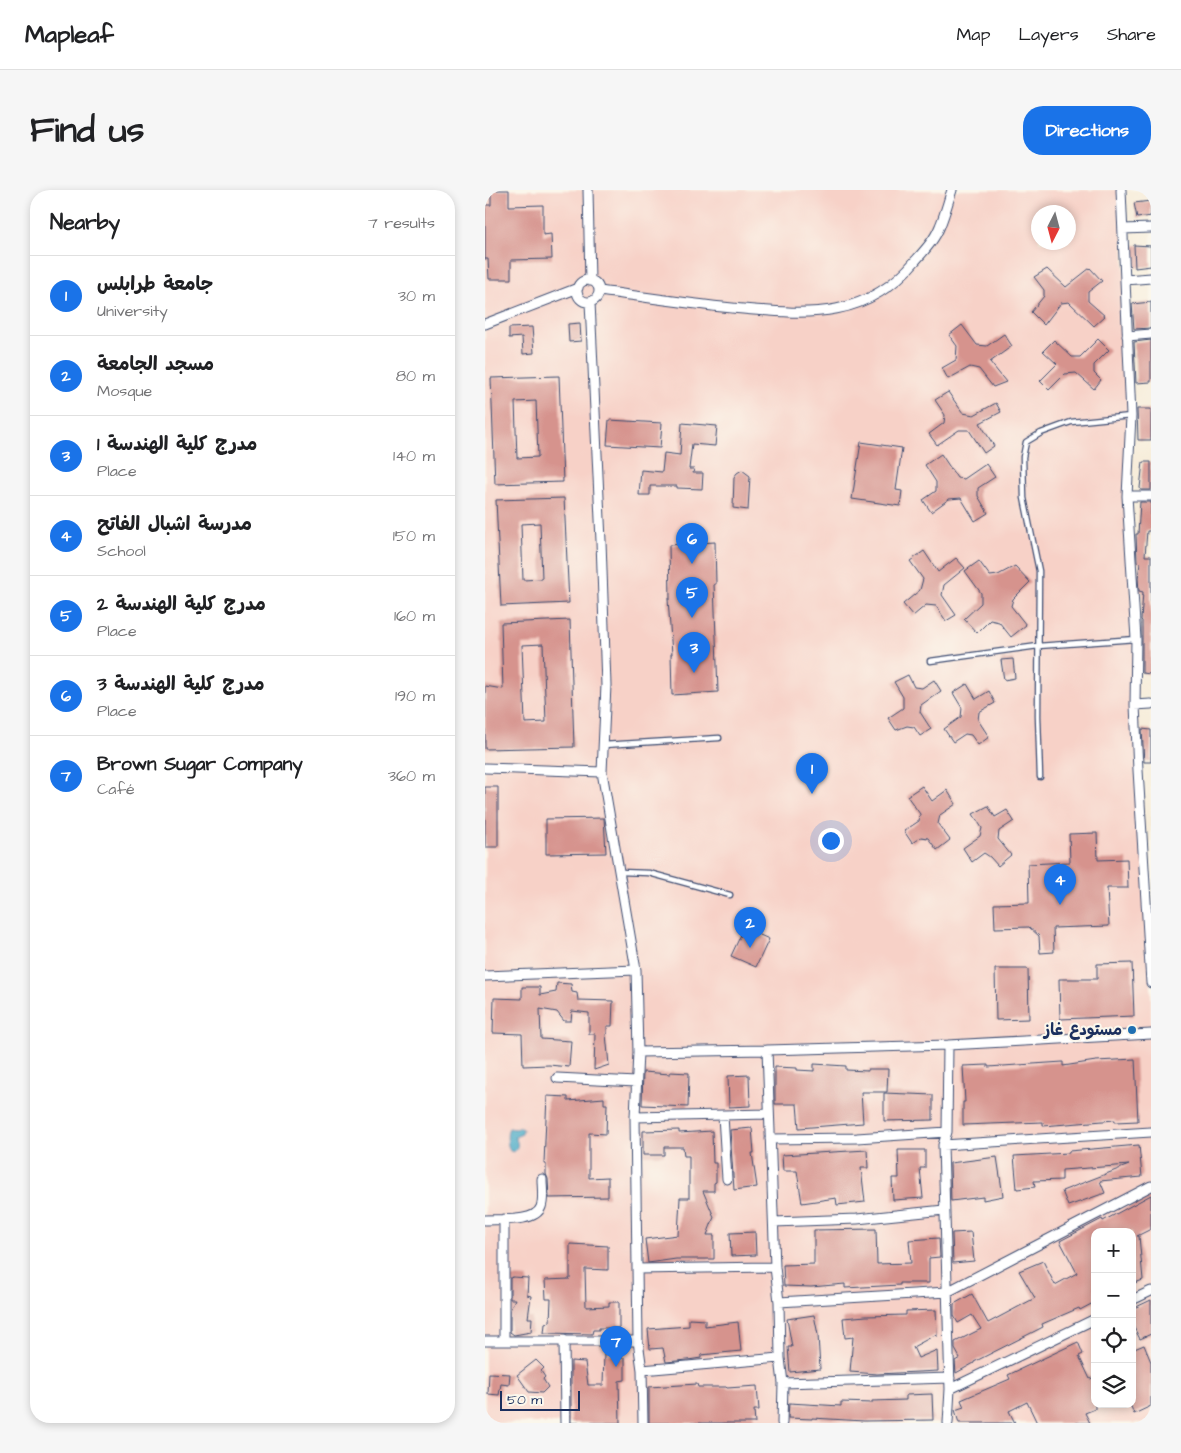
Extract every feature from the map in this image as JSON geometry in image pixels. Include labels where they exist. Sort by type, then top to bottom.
[{"type":"street","points":[[587,190],[590,281]]},
{"type":"street","points":[[599,291],[726,308],[793,314],[838,309],[885,290],[911,267],[929,246],[939,228],[952,190]]},
{"type":"street","points":[[1121,190],[1131,416],[1127,496],[1135,639],[1135,705],[1146,817],[1151,982]]},
{"type":"street","points":[[1123,229],[1151,228]]},
{"type":"street","points":[[1125,280],[1151,278]]},
{"type":"street","points":[[485,324],[578,288],[581,283],[590,281],[597,284],[598,297],[590,302],[582,300],[579,296],[578,288]]},
{"type":"street","points":[[590,302],[606,676],[602,772],[637,970],[638,1052],[635,1117],[638,1341],[642,1370],[643,1423]]},
{"type":"street","points":[[1127,336],[1151,334]]},
{"type":"street","points":[[1127,496],[1151,496]]},
{"type":"street","points":[[1135,705],[1151,704]]},
{"type":"street","points":[[485,768],[602,772]]},
{"type":"street","points":[[485,976],[637,970]]},
{"type":"street","points":[[638,1052],[948,1045],[1151,1034]]},
{"type":"street","points":[[948,1045],[947,1132],[943,1145],[950,1378],[949,1423]]},
{"type":"street","points":[[767,1050],[775,1266],[779,1302],[780,1358],[783,1383],[782,1423]]},
{"type":"street","points":[[557,1078],[636,1082]]},
{"type":"street","points":[[635,1117],[768,1114]]},
{"type":"street","points":[[723,1116],[727,1179]]},
{"type":"street","points":[[770,1139],[857,1138],[947,1132]]},
{"type":"street","points":[[943,1145],[1151,1132]]},
{"type":"street","points":[[485,1220],[526,1218],[535,1215],[541,1206],[542,1179]]},
{"type":"street","points":[[779,1302],[947,1292],[1151,1186]]},
{"type":"street","points":[[774,1222],[857,1219],[944,1210]]},
{"type":"street","points":[[504,1219],[504,1341]]},
{"type":"street","points":[[637,1268],[775,1266]]},
{"type":"street","points":[[1136,1298],[1151,1291]]},
{"type":"street","points":[[950,1390],[1091,1321]]},
{"type":"street","points":[[564,1340],[565,1423]]},
{"type":"street","points":[[485,1342],[638,1341]]},
{"type":"street","points":[[642,1370],[780,1358]]},
{"type":"street","points":[[783,1383],[950,1378]]},
{"type":"lane","points":[[1040,777],[1038,716],[1039,571],[1025,498],[1023,457],[1026,442],[1041,433],[1071,422],[1131,416]]},
{"type":"lane","points":[[930,661],[1038,646],[1135,639]]},
{"type":"lane","points":[[603,745],[719,738]]},
{"type":"lane","points":[[619,872],[649,873],[730,895]]},
{"type":"shaded area","points":[[485,190],[1121,190],[1131,416],[1127,496],[1151,983],[1151,1423],[485,1423]]},
{"type":"water","points":[[520,1127],[523,1129],[522,1134],[515,1137],[517,1148],[514,1152],[510,1151],[507,1139],[508,1130],[509,1128],[516,1129]]},
{"type":"building","points":[[491,190],[509,190],[509,206],[543,205],[543,235],[551,234],[552,259],[511,260],[511,279],[489,279],[488,259],[485,259],[485,205],[491,205]]},
{"type":"building","points":[[1151,201],[1151,216],[1137,218],[1134,203]]},
{"type":"building","points":[[1134,245],[1151,246],[1151,266],[1135,268]]},
{"type":"building","points":[[1090,268],[1102,281],[1088,292],[1088,301],[1105,316],[1094,326],[1069,302],[1061,303],[1044,325],[1031,312],[1044,296],[1044,290],[1034,277],[1047,269],[1066,287]]},
{"type":"building","points":[[1151,302],[1151,328],[1134,329],[1132,304]]},
{"type":"building","points":[[580,323],[581,341],[569,342],[568,324]]},
{"type":"building","points":[[962,325],[977,345],[987,346],[1004,334],[1012,346],[990,362],[1006,382],[993,387],[979,369],[970,367],[948,379],[942,368],[956,360],[957,346],[949,335]]},
{"type":"building","points":[[532,327],[534,353],[523,354],[522,337],[509,338],[509,328]]},
{"type":"building","points":[[1098,339],[1109,350],[1094,365],[1094,373],[1101,380],[1094,389],[1076,373],[1065,374],[1049,390],[1040,381],[1057,364],[1043,351],[1054,340],[1072,357],[1080,357]]},
{"type":"building","points":[[1151,340],[1151,382],[1136,383],[1134,342]]},
{"type":"building","points":[[559,376],[563,482],[495,484],[491,378]],"holes":[[[536,401],[538,457],[517,458],[515,402]]]},
{"type":"building","points":[[948,392],[963,413],[974,415],[996,403],[1001,412],[980,423],[994,446],[984,453],[969,430],[959,430],[937,445],[929,434],[944,423],[945,415],[935,400]]},
{"type":"building","points":[[1137,409],[1151,409],[1151,440],[1138,440]]},
{"type":"building","points":[[609,420],[662,423],[660,448],[607,445]]},
{"type":"building","points":[[682,423],[717,426],[715,446],[692,444],[689,469],[694,469],[693,473],[703,473],[702,489],[677,488],[677,486],[650,486],[650,495],[639,495],[641,470],[662,472],[664,453],[680,455]]},
{"type":"building","points":[[861,442],[902,448],[896,490],[902,491],[900,506],[852,499]]},
{"type":"building","points":[[941,454],[957,478],[964,479],[986,464],[995,477],[978,488],[978,496],[988,513],[975,521],[961,498],[949,499],[931,512],[923,500],[936,491],[936,482],[925,465]]},
{"type":"building","points":[[1143,462],[1151,462],[1151,490],[1141,490],[1140,488]]},
{"type":"building","points":[[742,470],[750,476],[748,510],[733,508],[734,477]]},
{"type":"building","points":[[564,498],[569,603],[501,606],[496,500]],"holes":[[[540,523],[542,579],[523,580],[521,524]]]},
{"type":"building","points":[[1140,502],[1151,502],[1151,531],[1147,531],[1145,556],[1151,556],[1151,674],[1142,673],[1141,620],[1143,592],[1139,591],[1140,563],[1137,562],[1136,534],[1138,534]]},
{"type":"building","points":[[715,542],[716,584],[714,584],[718,692],[672,695],[672,654],[668,599],[670,599],[669,545]]},
{"type":"building","points":[[924,551],[938,572],[956,558],[965,568],[944,585],[942,595],[956,615],[946,621],[936,606],[926,605],[913,616],[903,604],[920,590],[923,579],[910,561]]},
{"type":"building","points":[[979,561],[990,576],[998,575],[1015,566],[1030,582],[1013,599],[1011,606],[1026,625],[1011,637],[999,622],[990,620],[977,633],[964,619],[981,603],[981,593],[965,571]]},
{"type":"building","points":[[570,620],[574,747],[485,749],[485,686],[503,689],[501,623]],"holes":[[[543,644],[546,722],[525,723],[522,645]]]},
{"type":"building","points":[[1013,659],[1015,678],[1004,680],[1001,660]]},
{"type":"building","points":[[908,675],[914,687],[922,688],[934,680],[941,691],[921,705],[920,712],[931,729],[920,736],[914,727],[907,726],[896,730],[888,718],[903,708],[903,697],[894,682]]},
{"type":"building","points":[[967,684],[976,699],[989,691],[995,703],[979,712],[978,720],[989,737],[978,745],[971,735],[965,734],[953,742],[944,729],[961,717],[962,708],[953,693]]},
{"type":"building","points":[[1142,729],[1151,730],[1151,762],[1144,762]]},
{"type":"building","points":[[922,786],[932,801],[947,790],[956,804],[940,815],[938,824],[950,840],[937,850],[928,838],[921,837],[912,843],[904,831],[919,821],[920,814],[907,796]]},
{"type":"building","points":[[485,787],[498,787],[498,847],[485,847]]},
{"type":"building","points":[[988,806],[995,817],[1007,810],[1014,821],[999,831],[998,839],[1011,855],[998,866],[984,853],[972,862],[963,848],[980,836],[982,828],[973,814]]},
{"type":"building","points":[[604,818],[606,853],[546,854],[546,819]]},
{"type":"building","points":[[1097,833],[1098,860],[1127,859],[1128,888],[1107,888],[1109,926],[1053,928],[1054,952],[1040,953],[1039,936],[1029,927],[995,928],[994,904],[1029,903],[1028,864],[1070,862],[1069,834]]},
{"type":"building","points":[[744,928],[769,939],[756,967],[731,956]]},
{"type":"building","points":[[1132,963],[1134,1016],[1060,1019],[1059,979],[1097,979],[1097,964]]},
{"type":"building","points":[[995,969],[1028,969],[1029,1019],[996,1020]]},
{"type":"building","points":[[557,983],[571,984],[572,992],[577,993],[578,1000],[613,1001],[612,1026],[607,1026],[606,1034],[609,1065],[594,1070],[595,1034],[589,1034],[589,1013],[572,1011],[571,1021],[564,1021],[557,1012],[540,1009],[541,1039],[571,1041],[569,1067],[549,1065],[523,1066],[522,1034],[493,1033],[494,998],[522,999],[522,987],[540,987],[540,995],[556,992]]},
{"type":"building","points":[[1135,1059],[1138,1121],[1115,1122],[1115,1120],[1043,1126],[1043,1122],[963,1125],[963,1102],[965,1102],[963,1066],[988,1065],[988,1067],[1063,1062],[1063,1066],[1096,1061]]},
{"type":"building","points":[[814,1064],[846,1066],[846,1070],[868,1071],[868,1069],[888,1069],[887,1092],[861,1092],[863,1123],[799,1128],[797,1104],[775,1104],[775,1067],[814,1071]]},
{"type":"building","points":[[643,1072],[689,1073],[688,1107],[642,1105]]},
{"type":"building","points":[[749,1075],[750,1106],[729,1107],[728,1076]]},
{"type":"building","points":[[884,1093],[933,1095],[933,1120],[884,1121]]},
{"type":"building","points":[[547,1096],[568,1097],[568,1101],[604,1098],[604,1104],[607,1104],[606,1134],[589,1133],[589,1178],[608,1177],[608,1197],[549,1198],[546,1164],[544,1163]]},
{"type":"building","points":[[752,1128],[754,1153],[752,1153],[757,1187],[734,1190],[730,1130]]},
{"type":"building","points":[[679,1130],[679,1133],[712,1131],[713,1163],[716,1163],[716,1182],[714,1183],[714,1191],[703,1191],[714,1217],[707,1235],[714,1235],[714,1259],[676,1259],[648,1263],[645,1239],[678,1235],[680,1198],[689,1198],[689,1156],[684,1156],[683,1147],[664,1147],[664,1155],[643,1155],[643,1131]]},
{"type":"building","points":[[1139,1145],[1142,1177],[1100,1181],[1105,1193],[1068,1206],[1062,1191],[1129,1165],[1062,1170],[1062,1180],[1034,1181],[1035,1187],[1017,1189],[1014,1156],[1069,1153],[1069,1151]]},
{"type":"building","points":[[867,1150],[868,1168],[861,1168],[865,1202],[837,1205],[836,1198],[802,1203],[797,1171],[783,1171],[782,1155]]},
{"type":"building","points":[[898,1150],[925,1150],[925,1168],[920,1168],[923,1198],[893,1200],[892,1178],[899,1178]]},
{"type":"building","points":[[997,1157],[1003,1196],[983,1200],[983,1197],[951,1201],[950,1163]]},
{"type":"building","points":[[1151,1195],[1151,1229],[1137,1236],[1139,1236],[1143,1280],[1136,1283],[1136,1228],[1091,1228],[1091,1304],[1042,1324],[1043,1327],[956,1373],[955,1361],[960,1358],[955,1349],[955,1342],[981,1329],[972,1315],[958,1323],[954,1316],[954,1304],[972,1294],[988,1323],[1035,1298],[1019,1271],[1043,1261],[1055,1285],[1077,1273],[1060,1241],[1102,1219],[1103,1221]]},
{"type":"building","points":[[876,1229],[877,1264],[911,1263],[909,1240],[939,1238],[940,1257],[929,1258],[929,1283],[900,1283],[900,1285],[845,1288],[845,1284],[811,1287],[784,1286],[783,1265],[814,1264],[814,1230]]},
{"type":"building","points":[[755,1232],[756,1255],[731,1256],[730,1233]]},
{"type":"building","points":[[971,1232],[974,1261],[953,1263],[952,1233]]},
{"type":"building","points":[[570,1244],[608,1246],[608,1270],[585,1269],[586,1307],[609,1306],[609,1302],[619,1302],[619,1328],[599,1328],[599,1330],[593,1330],[592,1334],[544,1333],[545,1324],[550,1322],[551,1299],[546,1299],[545,1280],[570,1279]]},
{"type":"building","points":[[510,1278],[528,1278],[527,1295],[531,1296],[528,1318],[532,1318],[531,1332],[514,1335],[510,1332],[510,1310],[515,1299],[510,1299]]},
{"type":"building","points":[[1151,1300],[1151,1334],[1140,1339],[1136,1332],[1136,1307]]},
{"type":"building","points":[[936,1310],[937,1337],[935,1335],[913,1347],[918,1358],[937,1350],[938,1371],[877,1374],[850,1372],[853,1337],[845,1338],[843,1318],[906,1315],[906,1311]]},
{"type":"building","points":[[814,1315],[818,1335],[820,1369],[790,1372],[788,1347],[792,1347],[787,1319]]},
{"type":"building","points":[[689,1319],[705,1320],[705,1326],[738,1322],[741,1351],[701,1355],[701,1358],[666,1362],[663,1348],[650,1349],[648,1329],[689,1326]]},
{"type":"building","points":[[1078,1342],[1083,1354],[1079,1356],[1091,1379],[1091,1408],[1095,1409],[1085,1413],[1090,1423],[1037,1423],[1027,1402],[1009,1411],[1015,1423],[959,1423],[955,1410],[964,1407],[961,1400],[1010,1379],[1008,1375]]},
{"type":"building","points":[[1144,1345],[1151,1362],[1151,1406],[1134,1414],[1132,1408],[1136,1408],[1136,1348]]},
{"type":"building","points":[[604,1354],[618,1354],[618,1358],[625,1358],[625,1380],[619,1381],[620,1423],[571,1423],[571,1361],[585,1362],[588,1385],[603,1385]]},
{"type":"building","points":[[536,1360],[544,1368],[541,1371],[548,1387],[542,1393],[529,1392],[517,1375]]},
{"type":"building","points":[[489,1373],[510,1374],[509,1385],[501,1384],[499,1395],[488,1394]]},
{"type":"building","points":[[697,1384],[698,1387],[727,1388],[757,1386],[759,1410],[754,1410],[755,1423],[649,1423],[649,1387]]},
{"type":"building","points":[[932,1394],[933,1420],[864,1421],[788,1418],[789,1403],[841,1406],[841,1402],[872,1403],[872,1401],[906,1400],[906,1395]]},
{"type":"place","name":"مدرج كلية الهندسة 3","points":[[692,564]]},
{"type":"place","name":"مدرج كلية الهندسة 2","points":[[692,618]]},
{"type":"place","name":"مدرج كلية الهندسة 1","points":[[694,673]]},
{"type":"place","name":"جامعة طرابلس","points":[[812,794]]},
{"type":"place","name":"مدرسة اشبال الفاتح","points":[[1060,905]]},
{"type":"place","name":"مسجد الجامعة","points":[[750,948]]},
{"type":"place","name":"مستودع غاز","points":[[1132,1030]]},
{"type":"place","name":"Brown Sugar Company","points":[[616,1367]]}]
